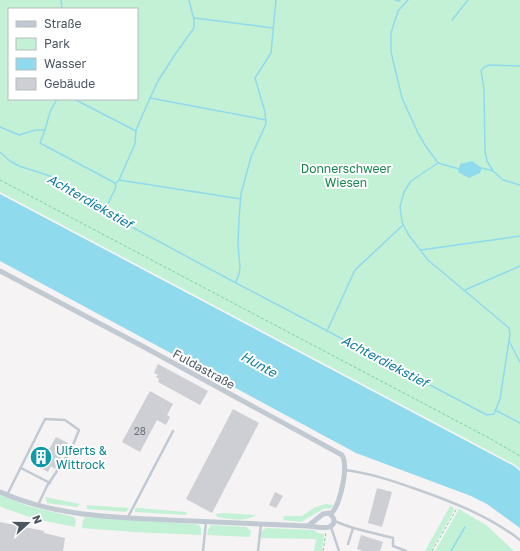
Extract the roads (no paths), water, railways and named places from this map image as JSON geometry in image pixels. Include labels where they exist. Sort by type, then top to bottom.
[{"type":"street","name":"Fuldastraße","points":[[0,271],[342,456],[345,461],[345,470]]},
{"type":"street","points":[[331,514],[335,510],[338,501],[345,470]]},
{"type":"street","points":[[0,492],[38,506],[65,512],[127,518],[328,527],[334,521],[331,514]]},
{"type":"street","points":[[308,526],[323,514],[331,514]]},
{"type":"lane","points":[[7,495],[46,419],[64,420],[78,430],[71,450],[50,483],[38,506]]},
{"type":"lane","points":[[127,518],[173,431]]},
{"type":"lane","points":[[21,468],[50,483]]},
{"type":"lane","points":[[345,470],[356,471],[394,481],[460,504],[486,518],[520,540]]},
{"type":"lane","points":[[334,521],[353,528],[392,538],[393,546],[406,550]]},
{"type":"lane","points":[[203,551],[206,522]]},
{"type":"lane","points":[[258,551],[261,524]]},
{"type":"lane","points":[[328,527],[339,551]]},
{"type":"lane","points":[[348,544],[353,528]]},
{"type":"water","points":[[472,161],[482,168],[480,173],[469,178],[458,172],[460,164]]},
{"type":"water","name":"Hunte","points":[[0,194],[514,466],[520,471],[520,528],[487,504],[471,496],[356,453],[0,261]]},
{"type":"waterway","points":[[61,0],[62,8]]},
{"type":"waterway","points":[[150,98],[158,81],[194,28],[194,20],[189,0]]},
{"type":"waterway","points":[[236,282],[240,267],[238,245],[241,194],[251,157],[266,124],[265,112],[255,78],[271,53],[276,0]]},
{"type":"waterway","points":[[395,0],[400,0]]},
{"type":"waterway","points":[[408,0],[398,11],[391,33],[391,52],[402,98],[418,133],[438,163],[459,169]]},
{"type":"waterway","points":[[452,20],[468,0]]},
{"type":"waterway","points":[[194,18],[273,28]]},
{"type":"waterway","points":[[493,171],[487,161],[485,151],[484,89],[481,71],[484,67],[490,65],[520,65]]},
{"type":"waterway","points":[[119,180],[135,144],[136,130],[150,98],[266,120]]},
{"type":"waterway","points":[[0,127],[19,135],[36,130],[45,130],[50,112],[56,100]]},
{"type":"waterway","points":[[76,100],[136,131]]},
{"type":"waterway","points":[[45,130],[40,143],[115,183],[116,187],[104,212]]},
{"type":"waterway","name":"Achterdiekstief","points":[[0,152],[10,161],[19,166],[53,177],[68,185],[80,199],[236,283],[487,415],[494,414],[500,399],[510,334],[509,328],[428,260],[408,234],[402,222],[400,207],[404,192],[411,181],[438,163]]},
{"type":"waterway","points":[[482,168],[493,171],[503,180],[520,185]]},
{"type":"waterway","points":[[116,183],[119,180],[241,199]]},
{"type":"waterway","points":[[327,331],[355,270],[403,225]]},
{"type":"waterway","points":[[421,250],[520,236]]},
{"type":"waterway","points":[[465,290],[520,266]]},
{"type":"waterway","points":[[509,341],[520,362]]},
{"type":"waterway","points":[[495,410],[520,423]]},
{"type":"waterway","points":[[451,551],[465,527]]},
{"type":"place","name":"Ulferts & Wittrock","points":[[41,457]]},
{"type":"park label","name":"Donnerschweer Wiesen","points":[[346,175]]}]
